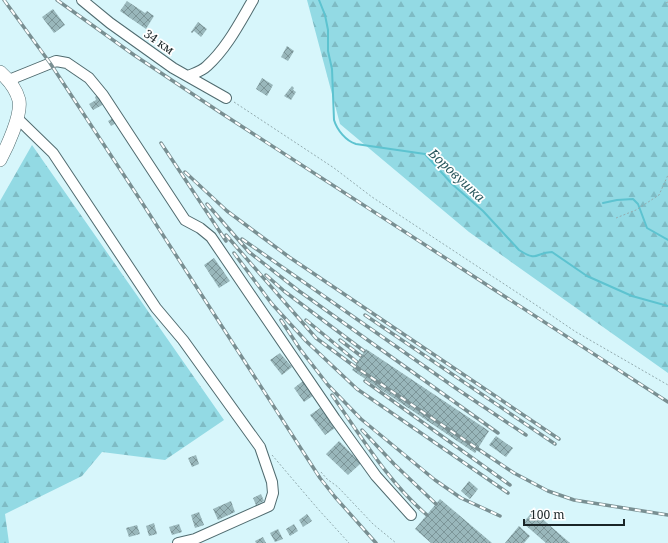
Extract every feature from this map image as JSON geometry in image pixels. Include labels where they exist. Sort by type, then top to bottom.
[{"type":"main road","points":[[0,160],[8,145],[17,118],[19,101],[4,76]]},
{"type":"street","name":"34 км","points":[[82,0],[110,23],[173,68],[226,98]]},
{"type":"street","points":[[188,76],[199,72],[207,66],[224,46],[253,0]]},
{"type":"street","points":[[4,76],[56,61],[67,64],[89,78],[103,94],[185,220],[200,228],[211,237],[335,419],[376,476],[411,515]]},
{"type":"street","points":[[17,118],[53,153],[156,308],[183,340],[260,447],[272,482],[274,493],[269,506],[195,538],[178,543]]},
{"type":"path","points":[[226,98],[253,114],[334,168],[372,197],[576,332],[668,386]]},
{"type":"path","points":[[616,218],[636,210],[659,195],[668,175]]},
{"type":"path","points":[[260,447],[272,454],[349,543]]},
{"type":"path","points":[[321,472],[327,479],[338,487],[373,524],[396,543]]},
{"type":"green space","points":[[307,0],[668,0],[668,373],[469,232],[340,124]]},
{"type":"green space","points":[[32,145],[224,420],[165,460],[102,452],[82,476],[5,514],[9,543],[0,543],[0,201]]},
{"type":"building","points":[[127,1],[145,13],[147,11],[154,16],[146,29],[120,11]]},
{"type":"building","points":[[53,9],[65,25],[54,33],[42,17]]},
{"type":"building","points":[[198,22],[207,29],[201,37],[194,31],[192,33],[191,32]]},
{"type":"building","points":[[287,46],[294,51],[288,61],[281,57]]},
{"type":"building","points":[[262,78],[273,85],[267,96],[256,89]]},
{"type":"building","points":[[292,86],[294,88],[293,90],[296,92],[291,100],[284,96]]},
{"type":"building","points":[[100,94],[106,103],[93,110],[89,104],[96,100],[95,97]]},
{"type":"building","points":[[115,117],[118,122],[111,126],[108,121]]},
{"type":"building","points":[[214,258],[230,281],[219,288],[204,265]]},
{"type":"building","points":[[366,349],[489,431],[475,453],[352,370]]},
{"type":"building","points":[[280,353],[292,367],[282,375],[270,360]]},
{"type":"building","points":[[303,381],[314,395],[304,402],[294,388]]},
{"type":"building","points":[[320,408],[335,428],[325,435],[310,415]]},
{"type":"building","points":[[496,436],[513,448],[506,457],[489,445]]},
{"type":"building","points":[[339,441],[361,463],[348,475],[326,454]]},
{"type":"building","points":[[196,455],[199,464],[192,467],[188,458]]},
{"type":"building","points":[[469,481],[478,489],[470,499],[461,491]]},
{"type":"building","points":[[261,494],[264,501],[256,505],[253,498]]},
{"type":"building","points":[[440,499],[492,543],[431,543],[415,529]]},
{"type":"building","points":[[231,501],[235,512],[218,520],[213,509]]},
{"type":"building","points":[[533,511],[570,543],[546,543],[523,523]]},
{"type":"building","points":[[199,512],[204,525],[195,528],[191,515]]},
{"type":"building","points":[[307,514],[312,521],[303,527],[299,520]]},
{"type":"building","points":[[154,523],[157,534],[149,536],[146,526]]},
{"type":"building","points":[[179,524],[182,532],[172,535],[169,527]]},
{"type":"building","points":[[294,524],[298,531],[290,536],[286,529]]},
{"type":"building","points":[[137,525],[140,534],[129,537],[126,528]]},
{"type":"building","points":[[519,526],[530,536],[524,543],[505,543]]},
{"type":"building","points":[[278,529],[283,539],[275,542],[270,533]]},
{"type":"building","points":[[263,537],[266,543],[256,543],[255,541]]},
{"type":"waterway","name":"Боровушка","points":[[319,0],[325,15],[328,30],[328,51],[332,69],[334,120],[335,124],[345,138],[356,144],[425,154],[452,184],[483,211],[519,250],[525,254],[537,256],[547,252],[552,252],[587,276],[632,296],[668,306]]},
{"type":"waterway","points":[[603,203],[633,199],[638,204],[647,228],[668,240]]},
{"type":"railway","points":[[4,0],[50,63],[320,478],[376,543]]},
{"type":"railway","points":[[57,0],[134,55],[218,111],[668,402]]},
{"type":"railway","points":[[161,143],[226,241]]},
{"type":"railway","points":[[185,172],[227,211],[289,257],[559,439]]},
{"type":"railway","points":[[207,204],[249,252],[299,291],[498,433]]},
{"type":"railway","points":[[226,235],[316,338],[354,366],[514,473],[548,491],[574,500],[668,515]]},
{"type":"railway","points":[[242,239],[457,389],[526,435]]},
{"type":"railway","points":[[234,253],[272,304],[306,341],[357,389],[508,493]]},
{"type":"railway","points":[[266,275],[284,291],[364,351]]},
{"type":"railway","points":[[365,315],[555,444]]},
{"type":"railway","points":[[281,320],[300,349],[328,385],[361,419],[435,480],[461,498],[500,516]]},
{"type":"railway","points":[[306,320],[357,362]]},
{"type":"railway","points":[[340,340],[361,356]]},
{"type":"railway","points":[[365,381],[510,485]]},
{"type":"railway","points":[[332,395],[387,473],[427,515]]},
{"type":"railway","points":[[362,430],[394,464],[436,504]]}]
